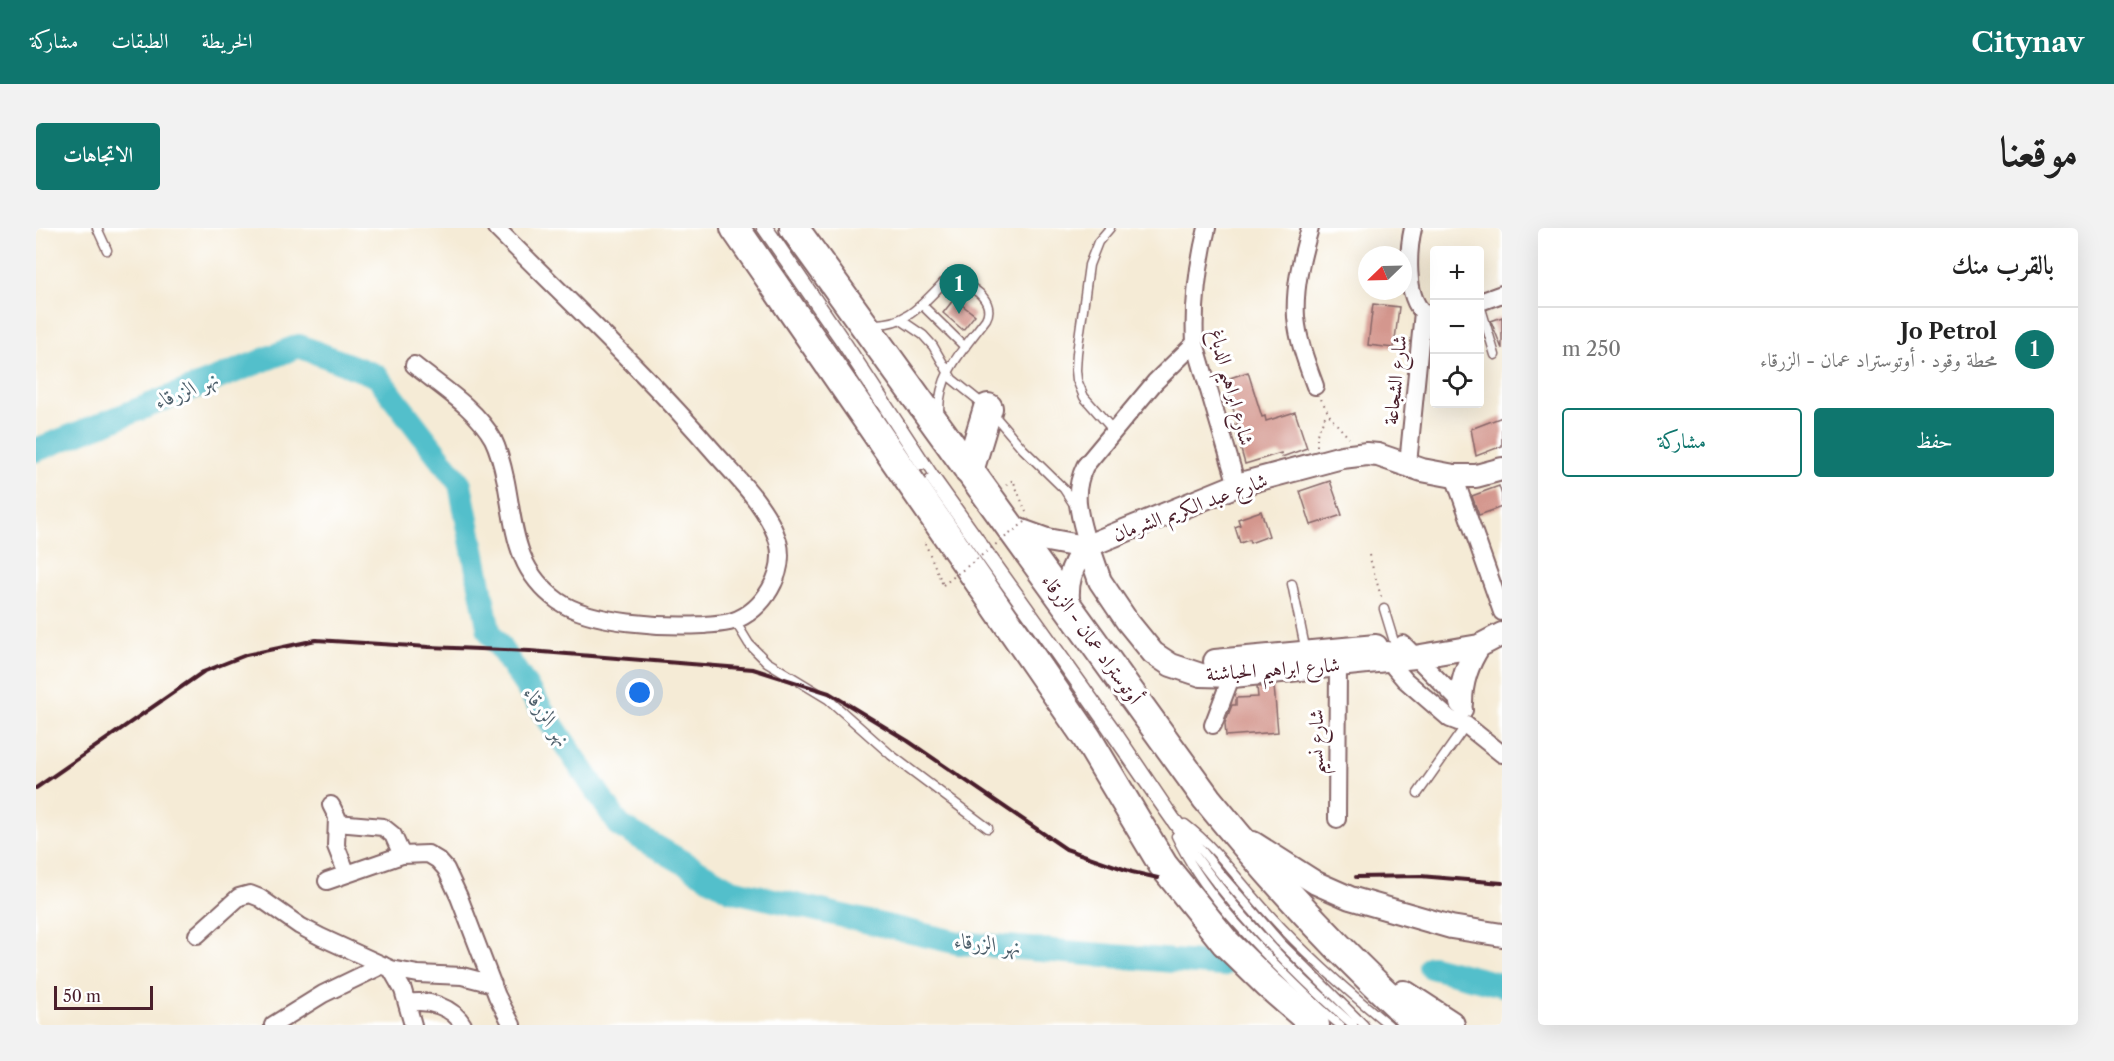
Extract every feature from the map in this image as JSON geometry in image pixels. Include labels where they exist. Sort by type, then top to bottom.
[{"type":"highway","points":[[735,228],[1087,738],[1163,865],[1225,942],[1315,1025]]},
{"type":"highway","name":"أوتوستراد عمان - الزرقاء","points":[[794,228],[969,471],[1020,523],[1069,608],[1207,799],[1326,936],[1419,1025]]},
{"type":"highway","points":[[969,471],[988,408]]},
{"type":"highway","points":[[1360,969],[1450,1025]]},
{"type":"street","points":[[414,365],[476,417],[494,442],[503,471],[519,553],[529,572],[560,602],[579,611],[625,621],[700,625],[735,621],[760,604],[773,586],[779,565],[779,543],[760,506],[673,404],[496,228]]},
{"type":"street","name":"شارع ابراهيم الدباغ","points":[[1208,228],[1196,290],[1195,343],[1238,485]]},
{"type":"street","points":[[1310,228],[1300,266],[1296,317],[1303,351],[1315,386]]},
{"type":"street","points":[[1408,232],[1414,299],[1418,308],[1429,314]]},
{"type":"street","points":[[1484,302],[1502,294]]},
{"type":"street","name":"شارع الشجاعة","points":[[1408,464],[1429,314]]},
{"type":"street","points":[[1089,552],[1078,511],[1076,490],[1085,466],[1155,382],[1195,343]]},
{"type":"street","name":"شارع عبد الكريم الشرمان","points":[[1089,552],[1238,485],[1342,457],[1366,454],[1408,464],[1422,470],[1454,476],[1476,476],[1502,469]]},
{"type":"street","points":[[1454,476],[1502,612]]},
{"type":"street","points":[[1020,523],[1047,540],[1089,552]]},
{"type":"street","points":[[1069,608],[1068,582],[1071,570],[1089,552]]},
{"type":"street","name":"شارع ابراهيم الحباشنة","points":[[1089,552],[1149,628],[1174,650],[1198,660],[1235,668],[1338,666],[1398,650],[1502,628]]},
{"type":"street","name":"شارع ابراهيم الحباشنة","points":[[1235,668],[1306,652],[1479,646],[1495,640],[1502,634]]},
{"type":"street","points":[[1464,714],[1462,685],[1467,667],[1479,646]]},
{"type":"street","points":[[1398,650],[1399,674],[1450,719],[1464,714]]},
{"type":"street","points":[[1398,650],[1502,754]]},
{"type":"street","name":"شارع نسيم","points":[[1337,819],[1338,666]]},
{"type":"street","points":[[1213,725],[1235,668]]},
{"type":"street","points":[[331,805],[337,823],[336,846],[347,874]]},
{"type":"street","points":[[337,823],[384,827],[393,835],[402,855]]},
{"type":"street","points":[[1229,826],[1316,884],[1350,898],[1451,927],[1502,935]]},
{"type":"street","points":[[327,881],[402,855],[428,854],[438,860],[446,869],[459,897],[493,984],[512,1025]]},
{"type":"street","points":[[197,935],[240,897],[250,894],[260,898],[314,934],[387,967],[418,974],[462,976],[493,984]]},
{"type":"street","points":[[387,967],[399,981],[408,1003],[413,1025]]},
{"type":"street","points":[[273,1025],[323,994],[387,967]]},
{"type":"street","points":[[1269,985],[1302,1025]]},
{"type":"street","points":[[408,1003],[422,1001],[434,1004],[455,1015],[463,1025]]},
{"type":"lane","points":[[97,228],[107,250]]},
{"type":"lane","points":[[761,228],[842,345],[927,475],[1243,915],[1305,981],[1353,1025]]},
{"type":"lane","points":[[769,228],[848,342],[932,472],[1115,728],[1173,819],[1280,942],[1364,1025]]},
{"type":"lane","points":[[1110,228],[1098,242],[1089,265],[1076,370],[1077,380],[1084,397],[1114,430]]},
{"type":"lane","points":[[860,322],[879,324],[901,320],[922,305],[943,283],[953,281],[963,283],[986,301],[990,310],[989,315],[947,372],[938,398],[939,429]]},
{"type":"lane","points":[[922,305],[965,347]]},
{"type":"lane","points":[[901,320],[923,335],[933,346],[947,372],[988,408],[1018,443],[1064,489],[1078,511]]},
{"type":"lane","points":[[1484,320],[1495,355]]},
{"type":"lane","points":[[1293,584],[1306,652]]},
{"type":"lane","points":[[1384,609],[1398,650]]},
{"type":"lane","points":[[735,621],[749,644],[767,662],[828,699],[891,755],[988,828]]},
{"type":"lane","points":[[1418,793],[1464,714]]},
{"type":"lane","points":[[1173,819],[1189,861],[1218,901],[1266,955],[1340,1025]]},
{"type":"lane","points":[[1173,819],[1206,842],[1292,939],[1331,976],[1389,1025]]},
{"type":"path","points":[[1316,449],[1317,434],[1327,412],[1355,443]]},
{"type":"path","points":[[925,542],[943,585],[1020,523],[1013,480]]},
{"type":"path","points":[[1369,555],[1384,609]]},
{"type":"building","points":[[954,299],[975,315],[963,330],[943,313]]},
{"type":"building","points":[[1373,304],[1399,307],[1394,348],[1368,345]]},
{"type":"building","points":[[1502,317],[1502,349],[1491,321]]},
{"type":"building","points":[[1248,372],[1262,417],[1265,416],[1266,421],[1295,412],[1307,448],[1282,457],[1281,453],[1245,464],[1234,425],[1238,424],[1224,380]]},
{"type":"building","points":[[1502,417],[1502,446],[1476,456],[1471,429]]},
{"type":"building","points":[[1330,481],[1342,515],[1311,525],[1300,491]]},
{"type":"building","points":[[1499,486],[1502,507],[1479,515],[1472,496]]},
{"type":"building","points":[[1261,511],[1269,536],[1250,543],[1249,540],[1240,543],[1235,527],[1240,525],[1238,519]]},
{"type":"building","points":[[1274,686],[1278,732],[1226,736],[1225,723],[1232,705],[1236,705],[1236,698],[1258,697],[1257,687]]},
{"type":"waterway","name":"نهر الزرقاء","points":[[36,450],[299,346],[377,376],[460,484],[489,631],[620,826],[731,890],[959,943],[1222,965]]},
{"type":"waterway","name":"نهر الزرقاء","points":[[1431,967],[1502,985]]},
{"type":"railway","points":[[36,788],[203,672],[246,655],[316,640],[530,651],[753,669],[829,693],[908,741],[1066,849],[1132,872],[1158,878]]},
{"type":"railway","points":[[1356,877],[1420,876],[1502,883]]},
{"type":"place","name":"Jo Petrol","points":[[959,314]]}]
